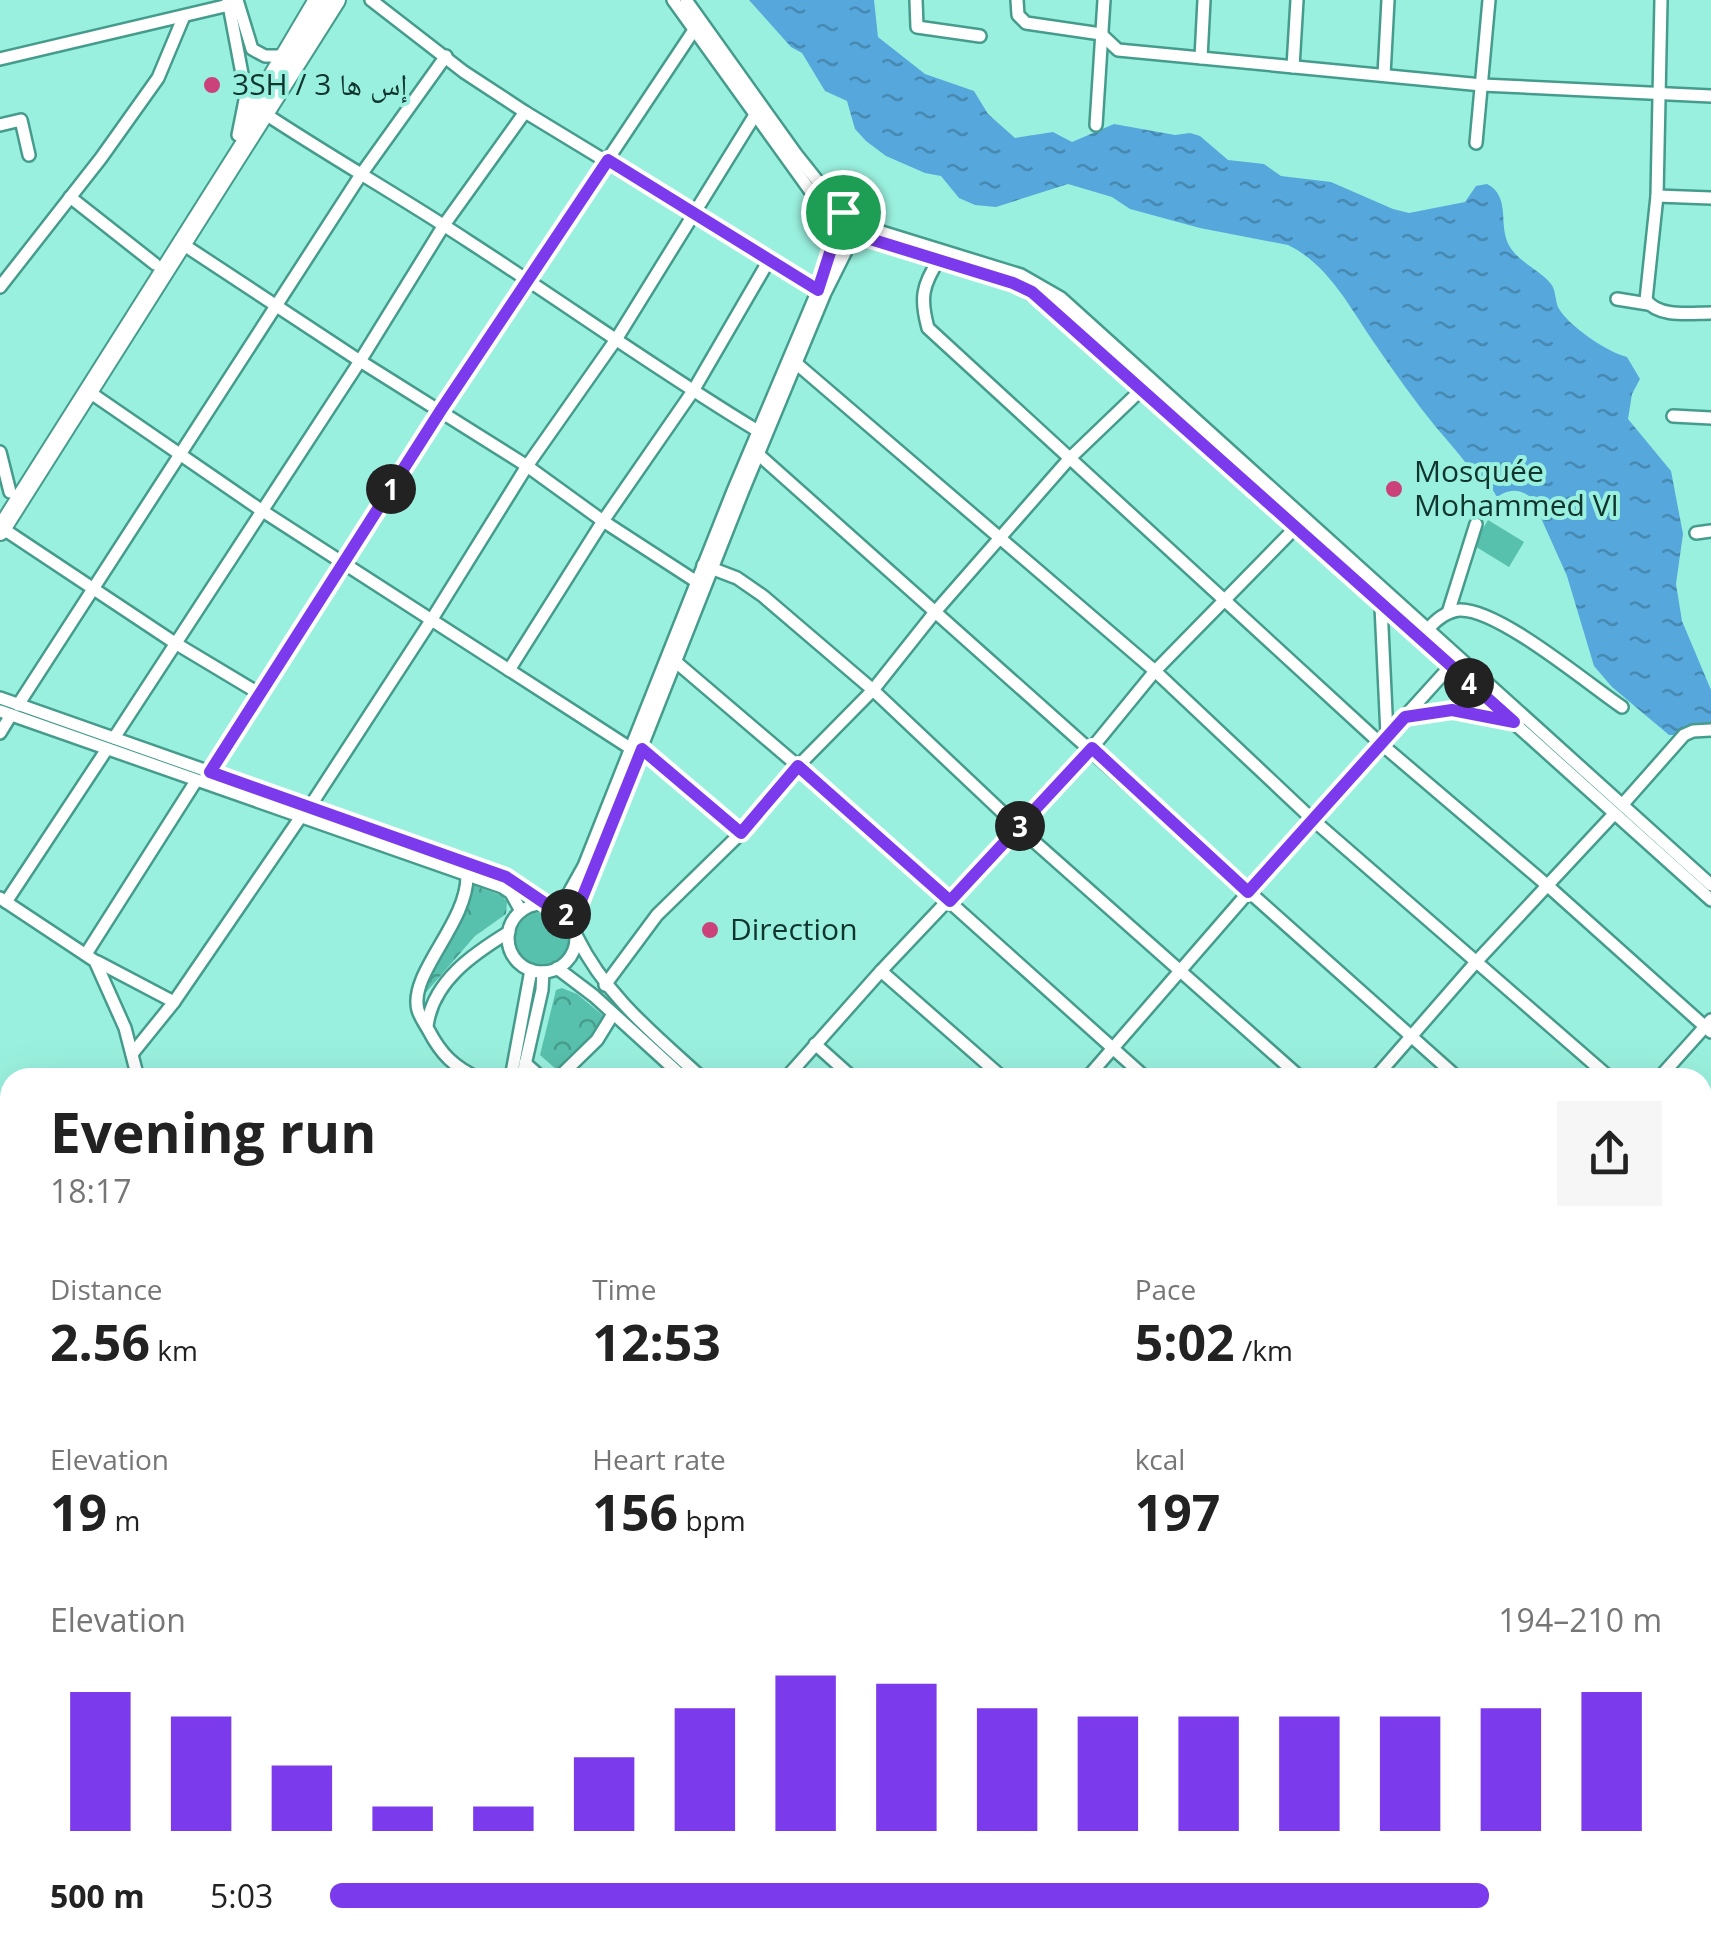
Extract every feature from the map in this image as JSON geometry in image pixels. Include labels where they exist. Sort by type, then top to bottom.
[{"type":"highway","points":[[0,523],[10,492],[238,135],[318,0]]},
{"type":"highway","points":[[0,523],[336,0]]},
{"type":"street","points":[[371,0],[464,72],[525,112],[818,290]]},
{"type":"street","points":[[673,0],[805,166],[842,219]]},
{"type":"street","points":[[686,0],[755,115],[819,204],[857,229],[1032,292],[1460,656],[1711,900]]},
{"type":"street","points":[[916,0],[917,27],[980,36]]},
{"type":"street","points":[[1017,0],[1018,15],[1026,23],[1101,34],[1118,50],[1482,85],[1711,96]]},
{"type":"street","points":[[1096,125],[1104,0]]},
{"type":"street","points":[[1201,58],[1204,0]]},
{"type":"street","points":[[1293,67],[1297,0]]},
{"type":"street","points":[[1384,75],[1388,0]]},
{"type":"street","points":[[1476,143],[1489,0]]},
{"type":"street","points":[[1648,304],[1657,196],[1662,0]]},
{"type":"street","points":[[232,2],[252,48],[266,56],[283,56]]},
{"type":"street","points":[[0,59],[232,2]]},
{"type":"street","points":[[232,2],[246,95],[238,135]]},
{"type":"street","points":[[0,287],[158,78],[184,16]]},
{"type":"street","points":[[210,772],[441,410],[694,30]]},
{"type":"street","points":[[0,733],[10,711],[360,176],[446,56]]},
{"type":"street","points":[[174,1002],[90,957],[3,900],[111,743],[444,225],[525,112]]},
{"type":"street","points":[[264,113],[444,225],[618,338],[693,392],[758,431]]},
{"type":"street","points":[[132,1054],[174,1002],[304,813],[527,466],[618,338],[755,115]]},
{"type":"street","points":[[0,125],[22,120],[29,155]]},
{"type":"street","points":[[1657,196],[1711,198]]},
{"type":"street","points":[[70,197],[155,264]]},
{"type":"street","points":[[708,567],[758,431],[818,290],[842,219]]},
{"type":"street","points":[[546,904],[521,911],[509,932],[515,959],[537,971],[557,968],[572,954],[574,929],[636,749],[708,567],[825,294],[857,229]]},
{"type":"street","points":[[857,229],[1041,284],[1301,522],[1381,606],[1597,789]]},
{"type":"street","points":[[181,243],[527,466],[701,584]]},
{"type":"street","points":[[939,260],[920,294],[928,328],[1224,600],[1709,1026],[1669,1068]]},
{"type":"street","points":[[509,670],[603,521],[693,392],[768,262]]},
{"type":"street","points":[[1618,299],[1648,304],[1661,312],[1711,313]]},
{"type":"street","points":[[797,364],[1155,672],[1312,818],[1598,1068]]},
{"type":"street","points":[[605,985],[657,916],[741,833],[798,766],[873,690],[935,612],[1069,459],[1142,389]]},
{"type":"street","points":[[88,391],[261,510],[636,749],[741,833]]},
{"type":"street","points":[[1674,416],[1711,418]]},
{"type":"street","points":[[0,452],[10,492]]},
{"type":"street","points":[[758,454],[1447,1068]]},
{"type":"street","points":[[795,1068],[1092,748],[1155,672],[1301,522]]},
{"type":"street","points":[[0,523],[92,590],[260,694]]},
{"type":"street","points":[[1448,613],[1476,524]]},
{"type":"street","points":[[1696,533],[1711,530]]},
{"type":"street","points":[[708,567],[738,578],[763,596],[873,690],[1019,828],[1290,1068]]},
{"type":"street","points":[[560,909],[584,866],[676,662],[701,584]]},
{"type":"street","points":[[1381,606],[1384,739]]},
{"type":"street","points":[[1427,630],[1448,613],[1464,610],[1491,618],[1546,652],[1622,708]]},
{"type":"street","points":[[1096,1068],[1312,818],[1460,656]]},
{"type":"street","points":[[676,662],[1135,1068]]},
{"type":"street","points":[[0,698],[10,711],[210,772],[304,813],[502,886],[521,911]]},
{"type":"street","points":[[1405,717],[1452,710],[1514,722]]},
{"type":"street","points":[[1384,1068],[1684,735],[1693,730],[1711,730]]},
{"type":"street","points":[[111,743],[196,781],[506,877],[560,909],[621,1005],[691,1068]]},
{"type":"street","points":[[90,957],[196,781]]},
{"type":"street","points":[[1619,809],[1711,885]]},
{"type":"street","points":[[461,1068],[448,1060],[418,1012],[420,988],[466,898],[467,875]]},
{"type":"street","points":[[426,1026],[429,1009],[442,986],[479,950],[509,932]]},
{"type":"street","points":[[90,957],[116,1004],[136,1068]]},
{"type":"street","points":[[557,968],[673,1068]]},
{"type":"street","points":[[524,1068],[542,990],[537,971]]},
{"type":"street","points":[[513,1068],[537,971]]},
{"type":"street","points":[[882,971],[992,1068]]},
{"type":"street","points":[[568,1068],[597,1040],[612,1014]]},
{"type":"street","points":[[816,1044],[842,1068]]},
{"type":"street","points":[[525,1063],[531,1068]]},
{"type":"green space","points":[[1488,520],[1524,542],[1509,567],[1473,545]]},
{"type":"green space","points":[[473,885],[502,896],[507,902],[506,914],[475,936],[422,997],[424,983],[467,908]]},
{"type":"green space","points":[[542,912],[561,920],[569,939],[561,958],[542,966],[523,958],[515,939],[523,920]]},
{"type":"green space","points":[[562,988],[577,994],[605,1017],[587,1042],[559,1068],[540,1055],[556,990]]},
{"type":"water","points":[[749,0],[874,0],[878,37],[925,74],[974,91],[988,114],[1015,138],[1053,132],[1072,142],[1114,124],[1175,135],[1190,133],[1200,136],[1228,160],[1264,164],[1281,176],[1331,182],[1409,213],[1465,202],[1476,186],[1487,184],[1495,190],[1502,204],[1506,239],[1514,253],[1551,284],[1558,307],[1570,322],[1599,344],[1627,357],[1640,379],[1632,394],[1628,419],[1671,471],[1683,534],[1676,584],[1682,621],[1711,690],[1711,735],[1669,735],[1612,687],[1594,666],[1567,576],[1532,498],[1515,491],[1497,497],[1488,482],[1479,482],[1404,386],[1338,288],[1302,254],[1288,245],[1130,209],[1112,197],[1068,184],[996,207],[975,205],[959,198],[941,176],[886,156],[866,141],[855,129],[847,101],[825,91],[802,53],[791,47]]},
{"type":"place","name":"3SH / 3 إس ها","points":[[212,85]]},
{"type":"place","name":"Mosquée Mohammed VI","points":[[1394,489]]},
{"type":"place","name":"Direction","points":[[710,930]]},
{"type":"route","points":[[608,160],[818,290],[843,212],[860,224],[854,234],[868,240],[1032,292],[1514,722],[1452,710],[1405,717],[1248,892],[1092,748],[950,901],[798,766],[741,833],[642,749],[572,923],[560,909],[506,877],[210,772],[441,410],[608,160]]}]
